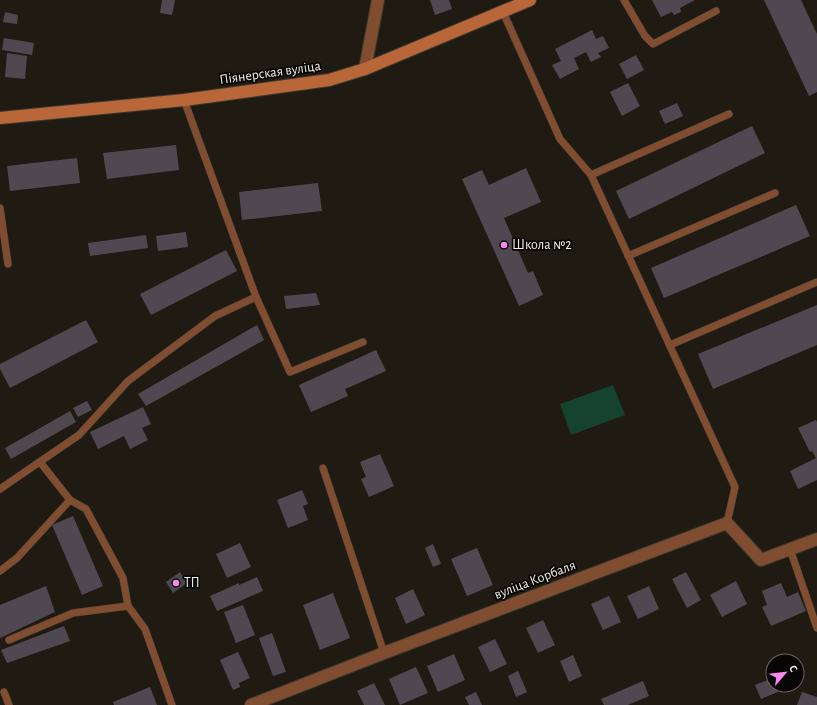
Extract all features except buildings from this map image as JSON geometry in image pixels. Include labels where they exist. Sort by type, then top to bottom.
[{"type":"street","points":[[365,69],[378,0]]},
{"type":"street","name":"Піянерская вуліца","points":[[0,118],[184,100],[329,80],[365,69],[530,0]]},
{"type":"street","points":[[727,523],[760,560],[817,539]]},
{"type":"street","name":"вуліца Корбаля","points":[[251,705],[727,523]]},
{"type":"lane","points":[[624,0],[645,36],[653,44],[716,11]]},
{"type":"lane","points":[[503,12],[560,139],[591,175],[734,487],[727,523]]},
{"type":"lane","points":[[184,100],[256,297],[290,372],[363,342]]},
{"type":"lane","points":[[591,175],[729,114]]},
{"type":"lane","points":[[628,256],[775,193]]},
{"type":"lane","points":[[0,208],[8,264]]},
{"type":"lane","points":[[670,345],[817,282]]},
{"type":"lane","points":[[0,489],[79,435],[128,381],[215,316],[256,297]]},
{"type":"lane","points":[[40,462],[70,500],[86,509],[123,578],[128,606],[145,629],[172,705]]},
{"type":"lane","points":[[323,468],[384,653]]},
{"type":"lane","points":[[0,571],[17,558],[70,500]]},
{"type":"lane","points":[[790,549],[817,628]]},
{"type":"lane","points":[[9,640],[73,613],[128,606]]},
{"type":"lane","points":[[4,692],[9,705]]},
{"type":"green space","points":[[613,385],[625,415],[571,435],[560,404]]},
{"type":"place","name":"Школа №2","points":[[504,245]]},
{"type":"place","name":"ТП","points":[[176,583]]}]
